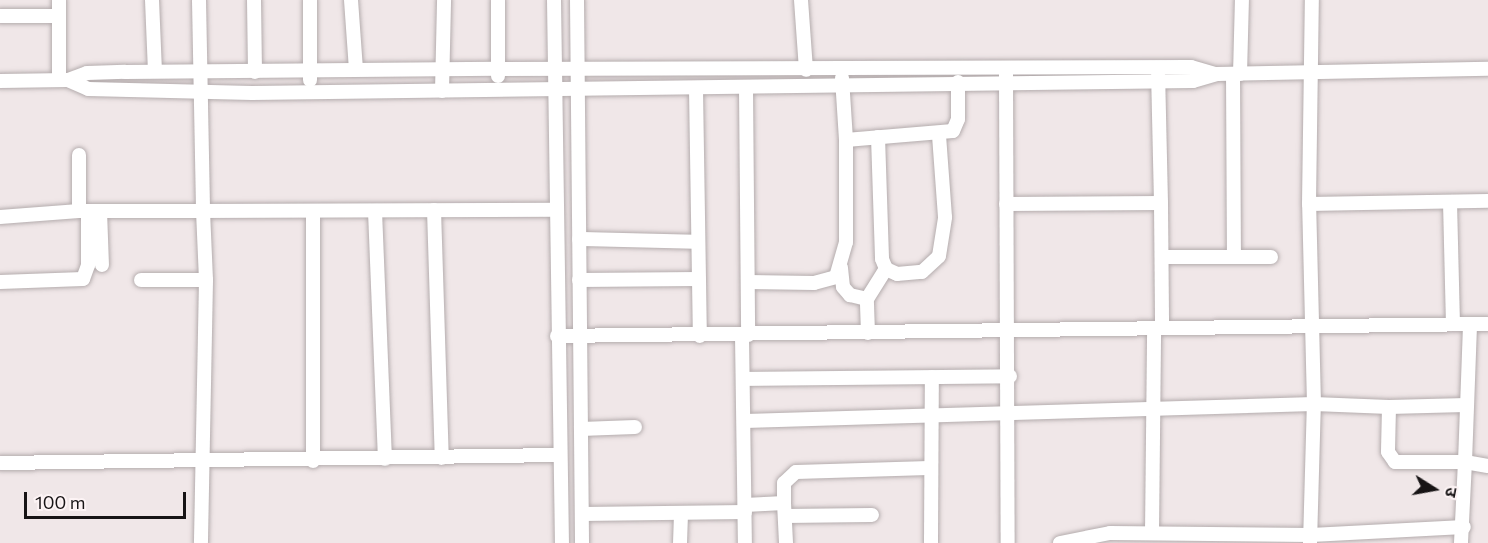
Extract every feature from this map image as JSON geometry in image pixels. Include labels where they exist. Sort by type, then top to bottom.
[{"type":"street","points":[[58,0],[64,80]]},
{"type":"street","points":[[152,0],[155,71]]},
{"type":"street","points":[[199,0],[206,280],[201,543]]},
{"type":"street","points":[[254,0],[255,72]]},
{"type":"street","points":[[310,0],[310,91]]},
{"type":"street","points":[[351,0],[356,70]]},
{"type":"street","points":[[442,91],[444,0]]},
{"type":"street","points":[[497,90],[498,0]]},
{"type":"street","points":[[554,0],[555,210],[562,543]]},
{"type":"street","points":[[577,0],[582,543]]},
{"type":"street","points":[[801,0],[806,70]]},
{"type":"street","points":[[1233,257],[1236,74],[1242,0]]},
{"type":"street","points":[[1311,539],[1314,404],[1309,325],[1308,204],[1312,0]]},
{"type":"street","points":[[0,16],[59,16]]},
{"type":"street","points":[[64,80],[88,89],[201,92],[442,91],[696,89],[958,82],[1006,75],[1158,67],[1191,67],[1217,74],[1488,69]]},
{"type":"street","points":[[1152,532],[1154,412],[1162,257],[1158,67]]},
{"type":"street","points":[[0,81],[64,80],[87,73],[155,71],[200,73],[442,69],[841,70],[1159,82],[1193,81],[1217,74]]},
{"type":"street","points":[[841,70],[848,212],[841,268],[843,287],[850,295],[867,299]]},
{"type":"street","points":[[1006,75],[1006,204],[1011,330],[1008,543]]},
{"type":"street","points":[[846,140],[939,135],[956,126],[958,82]]},
{"type":"street","points":[[746,88],[748,282],[744,379],[746,543]]},
{"type":"street","points":[[696,89],[700,336]]},
{"type":"street","points":[[886,269],[897,274],[922,272],[939,256],[945,217],[939,135]]},
{"type":"street","points":[[868,333],[867,299],[886,269],[878,137]]},
{"type":"street","points":[[79,155],[102,265]]},
{"type":"street","points":[[1450,201],[1453,324]]},
{"type":"street","points":[[1308,204],[1488,201]]},
{"type":"street","points":[[1006,204],[1161,203]]},
{"type":"street","points":[[434,210],[442,458]]},
{"type":"street","points":[[0,217],[89,211],[555,210]]},
{"type":"street","points":[[0,282],[83,279],[88,265],[89,211]]},
{"type":"street","points":[[313,211],[313,461]]},
{"type":"street","points":[[375,211],[385,459]]},
{"type":"street","points":[[579,239],[698,242]]},
{"type":"street","points":[[1162,257],[1271,257]]},
{"type":"street","points":[[748,282],[814,283],[836,277],[841,268]]},
{"type":"street","points":[[579,280],[699,279]]},
{"type":"street","points":[[141,280],[206,280]]},
{"type":"street","points":[[1461,543],[1464,527],[1470,324]]},
{"type":"street","points":[[557,336],[700,336],[1488,324]]},
{"type":"street","points":[[931,543],[929,468],[932,376]]},
{"type":"street","points":[[744,379],[1010,376]]},
{"type":"street","points":[[745,421],[1154,412],[1314,404],[1389,407],[1466,405]]},
{"type":"street","points":[[1389,407],[1390,460],[1465,462],[1488,466]]},
{"type":"street","points":[[581,429],[635,427]]},
{"type":"street","points":[[0,463],[202,464],[560,455]]},
{"type":"street","points":[[786,543],[784,483],[796,472],[929,468]]},
{"type":"street","points":[[582,514],[681,513],[745,509],[872,515]]},
{"type":"street","points":[[680,543],[681,513]]},
{"type":"street","points":[[1060,543],[1110,533],[1152,532],[1311,539],[1408,537],[1464,527]]}]
